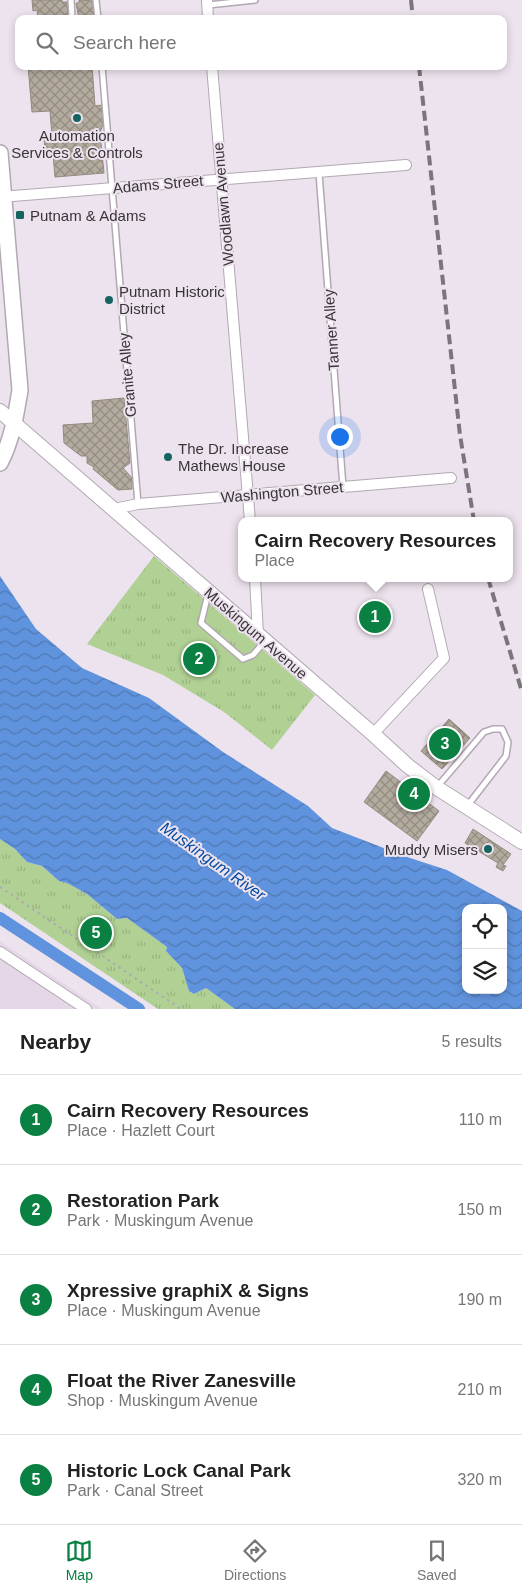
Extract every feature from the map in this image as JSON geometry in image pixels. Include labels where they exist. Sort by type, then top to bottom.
[{"type":"main road","points":[[0,153],[2,197],[20,390],[15,423],[0,463]]},
{"type":"street","points":[[207,2],[208,15]]},
{"type":"street","name":"Woodlawn Avenue","points":[[212,70],[250,517]]},
{"type":"street","name":"Adams Street","points":[[2,197],[221,179],[250,179],[406,165]]},
{"type":"street","name":"Muskingum Avenue","points":[[0,411],[408,766],[466,808],[522,842]]},
{"type":"street","name":"Washington Street","points":[[114,509],[138,504],[451,478]]},
{"type":"street","points":[[255,582],[262,638]]},
{"type":"street","points":[[373,734],[444,658],[428,589]]},
{"type":"street","points":[[0,952],[86,1009]]},
{"type":"lane","points":[[71,0],[72,15]]},
{"type":"lane","points":[[96,0],[98,15]]},
{"type":"lane","points":[[207,2],[255,0]]},
{"type":"lane","name":"Granite Alley","points":[[102,70],[138,504]]},
{"type":"lane","name":"Tanner Alley","points":[[319,173],[343,487]]},
{"type":"lane","points":[[209,592],[201,623],[243,659],[253,655],[262,638]]},
{"type":"lane","points":[[437,788],[484,732],[502,729],[508,742],[506,756],[466,808]]},
{"type":"path","points":[[206,661],[223,642]]},
{"type":"path","points":[[0,887],[181,1009]]},
{"type":"shaded area","points":[[0,941],[102,1009],[0,1009]]},
{"type":"green space","points":[[154,556],[315,695],[272,750],[224,712],[163,675],[87,644]]},
{"type":"green space","points":[[0,839],[15,849],[27,862],[42,866],[59,881],[67,883],[87,894],[117,919],[127,918],[167,947],[166,951],[182,968],[189,991],[194,994],[206,988],[235,1009],[158,1009],[0,903]]},
{"type":"water","points":[[0,576],[36,629],[82,668],[149,698],[223,752],[308,806],[332,828],[407,857],[447,870],[522,911],[522,1009],[235,1009],[206,988],[194,994],[189,991],[182,968],[166,951],[167,947],[127,918],[117,919],[87,894],[67,883],[59,881],[42,866],[27,862],[15,849],[0,839]]},
{"type":"building","points":[[32,0],[62,0],[62,2],[67,2],[68,15],[38,15],[37,10],[33,11]]},
{"type":"building","points":[[79,0],[94,1],[96,15],[78,15],[76,3],[79,3]]},
{"type":"building","name":"Automation Services & Controls","points":[[28,70],[92,70],[95,106],[102,105],[103,124],[100,133],[104,173],[55,177],[53,154],[45,155],[44,136],[52,136],[50,111],[32,112]]},
{"type":"building","points":[[124,398],[130,463],[123,468],[132,478],[132,489],[118,490],[93,469],[94,467],[87,463],[87,456],[81,456],[64,443],[63,425],[93,423],[92,401]]},
{"type":"building","points":[[377,605],[387,614],[373,630],[363,620]]},
{"type":"building","points":[[449,719],[470,738],[442,769],[421,751]]},
{"type":"building","points":[[386,771],[439,811],[417,841],[364,802]]},
{"type":"building","name":"Muddy Misers","points":[[473,829],[511,854],[503,865],[506,866],[503,871],[496,867],[498,863],[465,843]]},
{"type":"waterway","name":"Muskingum River","points":[[0,918],[139,1009]]},
{"type":"railway","points":[[411,0],[413,15]]},
{"type":"railway","points":[[419,70],[460,435],[473,517]]},
{"type":"railway","points":[[489,582],[522,692]]},
{"type":"place","name":"Automation Services & Controls","points":[[77,118]]},
{"type":"place","name":"Putnam & Adams","points":[[20,215]]},
{"type":"place","name":"Putnam Historic District","points":[[109,300]]},
{"type":"place","name":"The Dr. Increase Mathews House","points":[[168,457]]},
{"type":"place","name":"Cairn Recovery Resources","points":[[375,617]]},
{"type":"place","name":"Restoration Park","points":[[199,659]]},
{"type":"place","name":"Xpressive graphiX & Signs","points":[[445,744]]},
{"type":"place","name":"Float the River Zanesville","points":[[414,794]]},
{"type":"place","name":"Muddy Misers","points":[[488,849]]},
{"type":"place","name":"Historic Lock Canal Park","points":[[96,933]]}]
